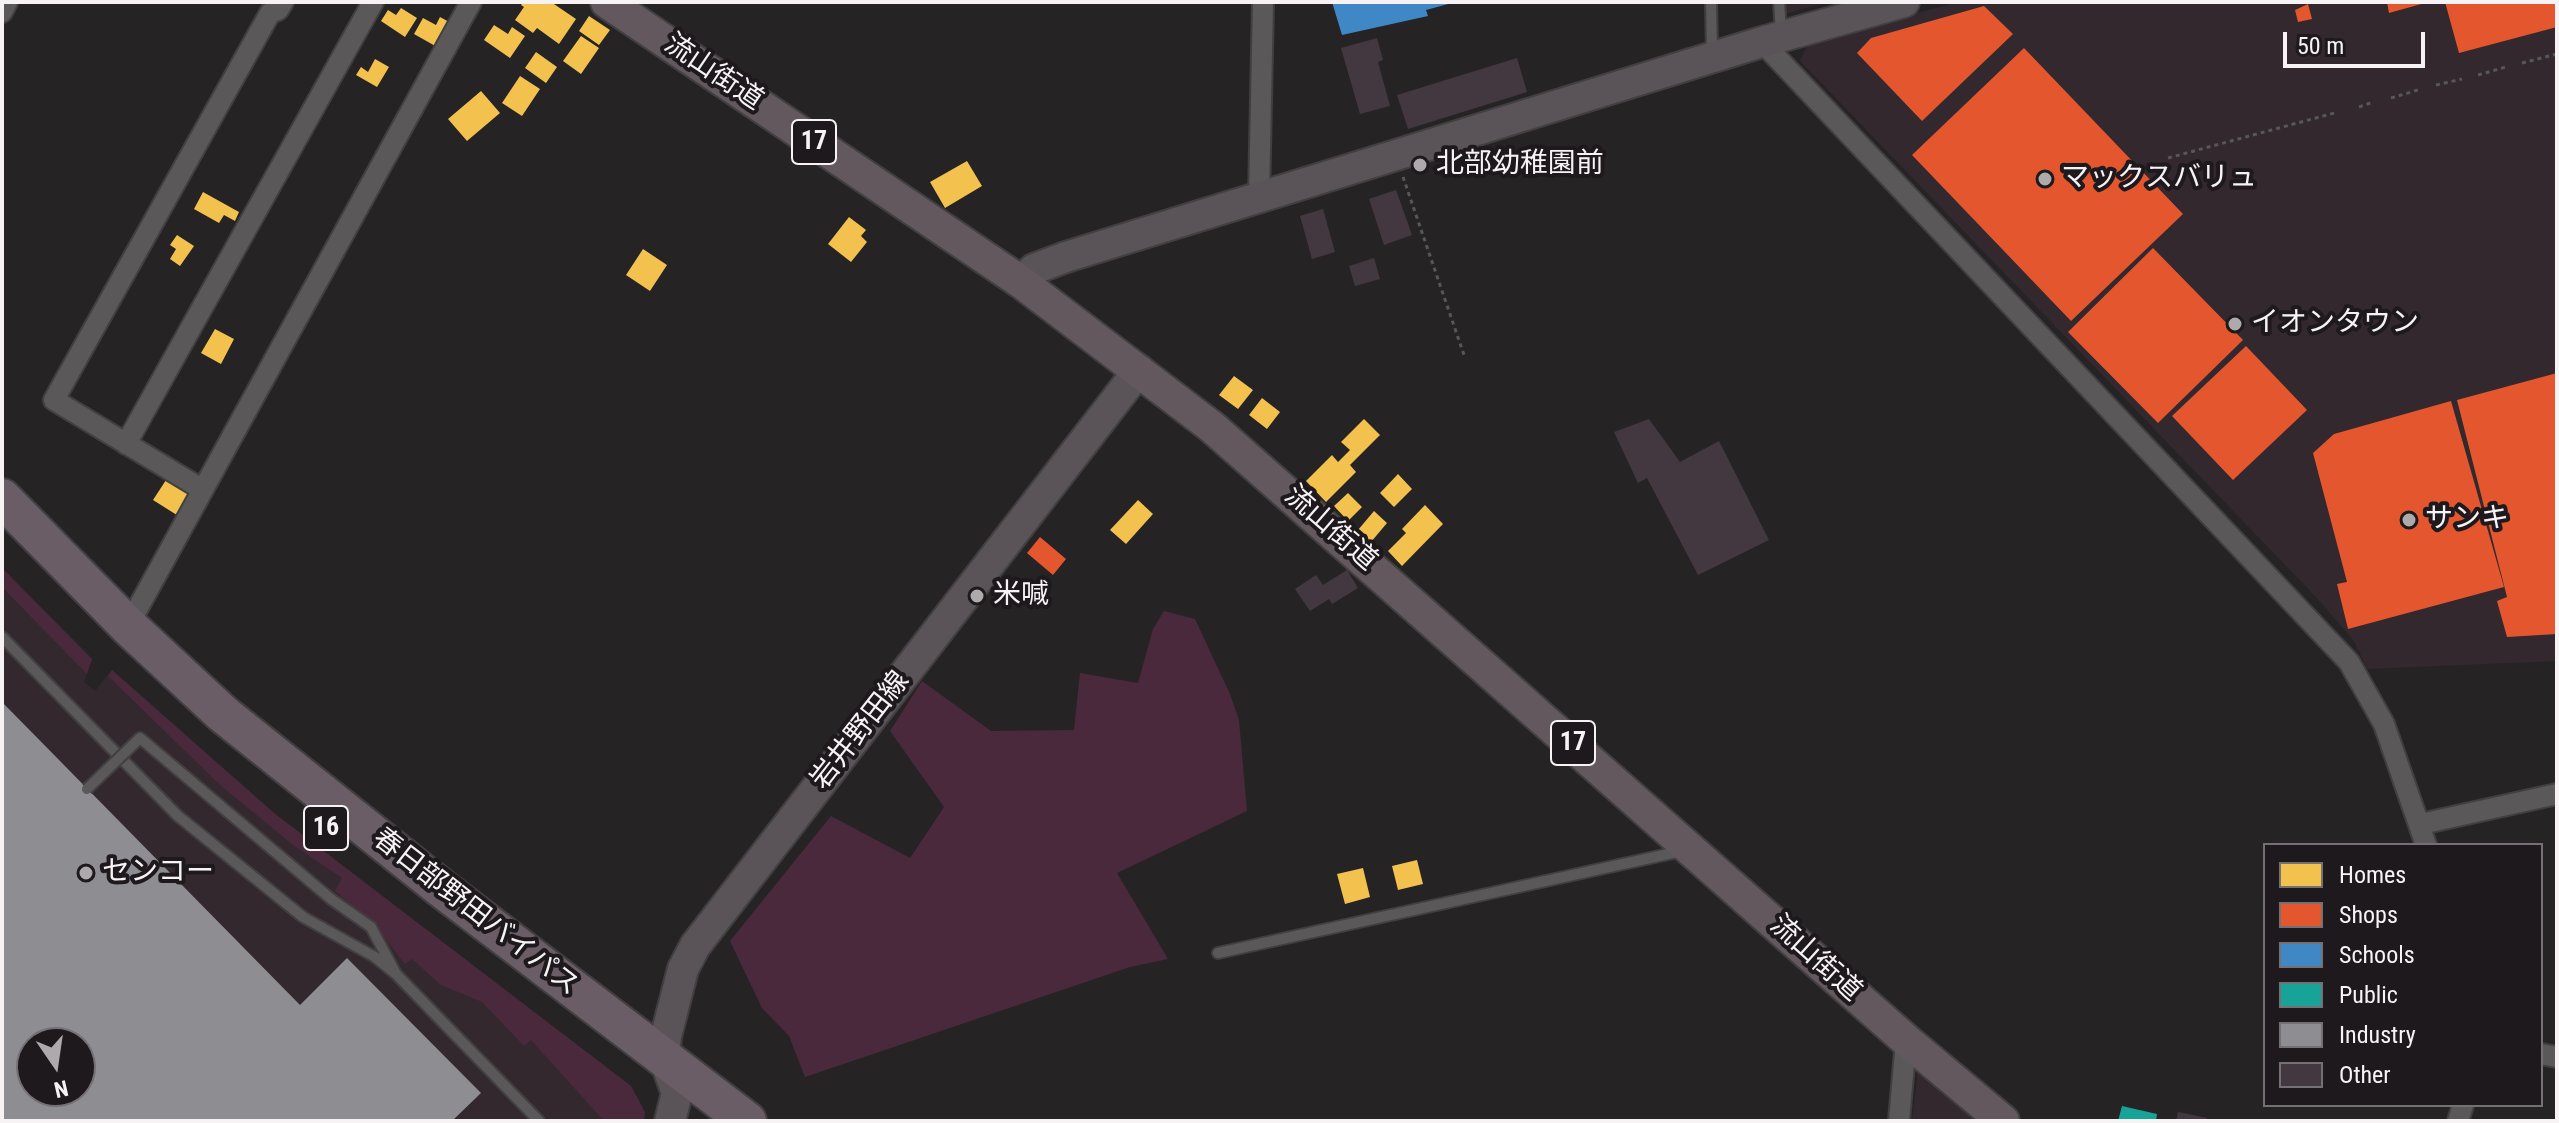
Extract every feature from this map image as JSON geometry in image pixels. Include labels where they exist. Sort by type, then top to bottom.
[{"type":"highway","name":"春日部野田バイパス","points":[[2,498],[128,626],[223,714],[441,888],[747,1121]]},
{"type":"highway","name":"春日部野田バイパス","points":[[2,530],[158,686],[378,871],[674,1107],[713,1121]]},
{"type":"main road","name":"流山街道","points":[[607,2],[1021,282],[1139,370],[1282,487],[1906,1040],[2003,1121]]},
{"type":"street","points":[[2,12],[7,2]]},
{"type":"street","points":[[200,488],[54,400],[270,13],[278,10],[283,2]]},
{"type":"street","points":[[126,444],[373,2]]},
{"type":"street","points":[[128,626],[200,488],[471,2]]},
{"type":"street","points":[[1259,197],[1263,2]]},
{"type":"street","points":[[1021,282],[1034,269],[1048,263],[1771,39],[1904,2]]},
{"type":"street","points":[[1771,39],[2349,662],[2384,724],[2426,843]]},
{"type":"street","name":"岩井野田線","points":[[674,1107],[664,1058],[672,1006],[683,969],[712,921],[1139,370]]},
{"type":"street","points":[[2421,824],[2557,794]]},
{"type":"street","points":[[1899,1121],[1906,1040]]},
{"type":"lane","points":[[1711,2],[1712,57]]},
{"type":"lane","points":[[1771,39],[1779,2]]},
{"type":"lane","points":[[2,637],[178,816],[303,917],[375,957],[396,974],[539,1121]]},
{"type":"lane","points":[[87,789],[140,738],[331,899],[371,927],[396,974]]},
{"type":"lane","points":[[1218,953],[1692,849]]},
{"type":"path","points":[[2522,63],[2557,54]]},
{"type":"path","points":[[2478,75],[2506,67]]},
{"type":"path","points":[[2436,85],[2462,79]]},
{"type":"path","points":[[2391,98],[2418,90]]},
{"type":"path","points":[[2359,107],[2373,102]]},
{"type":"path","points":[[2168,158],[2338,112]]},
{"type":"path","points":[[1395,155],[1464,355]]},
{"type":"shaded area","points":[[1784,2],[1828,2],[1785,14]]},
{"type":"shaded area","points":[[1957,2],[2557,2],[2557,661],[2367,669],[2354,641],[2314,595],[1800,61],[1808,44]]},
{"type":"shaded area","points":[[2,568],[92,659],[84,682],[95,691],[112,670],[274,813],[631,1086],[645,1112],[644,1121],[2,1121]]},
{"type":"shaded area","points":[[2,568],[92,659],[87,674],[2,587]]},
{"type":"shaded area","points":[[1164,611],[1195,619],[1230,694],[1239,720],[1247,811],[1117,873],[1168,959],[1130,967],[805,1077],[789,1036],[762,1008],[730,941],[831,816],[910,858],[944,807],[890,731],[922,681],[991,731],[1074,730],[1080,673],[1138,683],[1153,629]]},
{"type":"shaded area","points":[[112,670],[274,813],[631,1086],[645,1112],[644,1121],[604,1121],[531,1040],[524,1046],[482,1002],[441,985],[412,959],[405,964],[374,924],[335,891],[342,878],[293,845],[220,785],[108,676]]},
{"type":"shaded area","points":[[1918,1070],[1979,1121],[1912,1121]]},
{"type":"building: Homes","points":[[523,2],[551,2],[576,19],[559,44],[537,28],[533,33],[515,20],[524,7],[521,5]]},
{"type":"building: Homes","points":[[401,8],[417,18],[405,37],[381,21],[388,10],[396,15]]},
{"type":"building: Homes","points":[[589,16],[610,30],[599,45],[579,31]]},
{"type":"building: Homes","points":[[440,17],[451,23],[437,47],[414,34],[423,18],[436,25]]},
{"type":"building: Homes","points":[[494,25],[508,34],[512,27],[525,36],[510,58],[484,40]]},
{"type":"building: Homes","points":[[581,36],[599,48],[581,74],[563,61]]},
{"type":"building: Homes","points":[[536,52],[557,67],[546,83],[525,68]]},
{"type":"building: Homes","points":[[375,59],[389,67],[377,87],[356,75],[361,67],[368,72]]},
{"type":"building: Homes","points":[[520,76],[540,89],[522,116],[502,103]]},
{"type":"building: Homes","points":[[481,91],[500,113],[467,141],[448,119]]},
{"type":"building: Homes","points":[[967,161],[982,186],[945,208],[930,182]]},
{"type":"building: Homes","points":[[203,192],[239,212],[235,221],[224,215],[219,223],[194,209]]},
{"type":"building: Homes","points":[[849,217],[866,230],[861,236],[867,242],[851,262],[828,244]]},
{"type":"building: Homes","points":[[177,235],[194,246],[180,266],[170,259],[176,249],[170,245]]},
{"type":"building: Homes","points":[[643,249],[667,265],[650,291],[626,275]]},
{"type":"building: Homes","points":[[215,329],[234,339],[221,364],[201,353]]},
{"type":"building: Homes","points":[[1234,376],[1253,390],[1238,409],[1219,395]]},
{"type":"building: Homes","points":[[1262,398],[1280,412],[1267,429],[1249,415]]},
{"type":"building: Homes","points":[[1364,419],[1380,435],[1350,465],[1356,472],[1326,502],[1306,481],[1332,455],[1338,462],[1350,450],[1341,442]]},
{"type":"building: Homes","points":[[1398,474],[1412,489],[1394,507],[1380,493]]},
{"type":"building: Homes","points":[[166,480],[193,496],[180,517],[153,500]]},
{"type":"building: Homes","points":[[1348,493],[1362,507],[1348,521],[1334,506]]},
{"type":"building: Homes","points":[[1138,500],[1153,514],[1126,544],[1110,530]]},
{"type":"building: Homes","points":[[1425,505],[1443,524],[1402,566],[1388,551],[1406,533],[1402,529]]},
{"type":"building: Homes","points":[[1374,511],[1387,523],[1371,542],[1358,530]]},
{"type":"building: Homes","points":[[1417,860],[1423,884],[1398,890],[1392,866]]},
{"type":"building: Homes","points":[[1363,868],[1370,897],[1345,904],[1337,874]]},
{"type":"building: Shops","points":[[2387,2],[2425,2],[2425,3],[2389,13]]},
{"type":"building: Shops","points":[[2445,2],[2557,2],[2557,27],[2459,53]]},
{"type":"building: Shops","points":[[2308,4],[2312,19],[2298,22],[2295,10]]},
{"type":"building: Shops","points":[[1984,6],[2013,34],[1922,121],[1857,53],[1871,38]]},
{"type":"building: Shops","points":[[2024,48],[2183,214],[2071,321],[1912,155]]},
{"type":"building: Shops","points":[[2153,248],[2243,340],[2158,423],[2068,332]]},
{"type":"building: Shops","points":[[2246,346],[2307,410],[2233,480],[2172,416]]},
{"type":"building: Shops","points":[[2557,373],[2557,634],[2507,637],[2497,601],[2507,597],[2457,400]]},
{"type":"building: Shops","points":[[2451,401],[2504,587],[2348,629],[2337,584],[2347,582],[2313,453],[2334,434]]},
{"type":"building: Shops","points":[[1040,537],[1066,559],[1053,575],[1027,553]]},
{"type":"building: Schools","points":[[1332,2],[1452,3],[1426,10],[1428,16],[1342,35]]},
{"type":"building: Public","points":[[2122,1106],[2157,1114],[2156,1121],[2118,1121]]},
{"type":"building: Industry","name":"センコー","points":[[2,702],[300,1005],[347,958],[481,1093],[452,1121],[2,1121]]},
{"type":"building: Other","points":[[1377,38],[1383,60],[1378,62],[1390,106],[1360,114],[1341,48]]},
{"type":"building: Other","points":[[1517,58],[1527,92],[1408,129],[1397,95]]},
{"type":"building: Other","points":[[1396,190],[1412,235],[1384,245],[1369,199]]},
{"type":"building: Other","points":[[1323,209],[1335,252],[1312,259],[1300,216]]},
{"type":"building: Other","points":[[1374,258],[1380,279],[1355,286],[1349,266]]},
{"type":"building: Other","points":[[1649,419],[1680,462],[1719,441],[1769,540],[1698,575],[1647,478],[1638,483],[1614,432]]},
{"type":"building: Other","points":[[1347,570],[1358,588],[1332,604],[1329,599],[1310,611],[1295,589],[1316,575],[1323,585]]},
{"type":"building: Other","points":[[2178,1112],[2207,1118],[2207,1121],[2176,1121]]},
{"type":"place","name":"北部幼稚園前","points":[[1420,165]]},
{"type":"place","name":"マックスバリュ","points":[[2045,179]]},
{"type":"place","name":"イオンタウン","points":[[2235,324]]},
{"type":"place","name":"サンキ","points":[[2409,520]]},
{"type":"place","name":"米喊","points":[[977,596]]},
{"type":"place","name":"センコー","points":[[86,873]]}]
